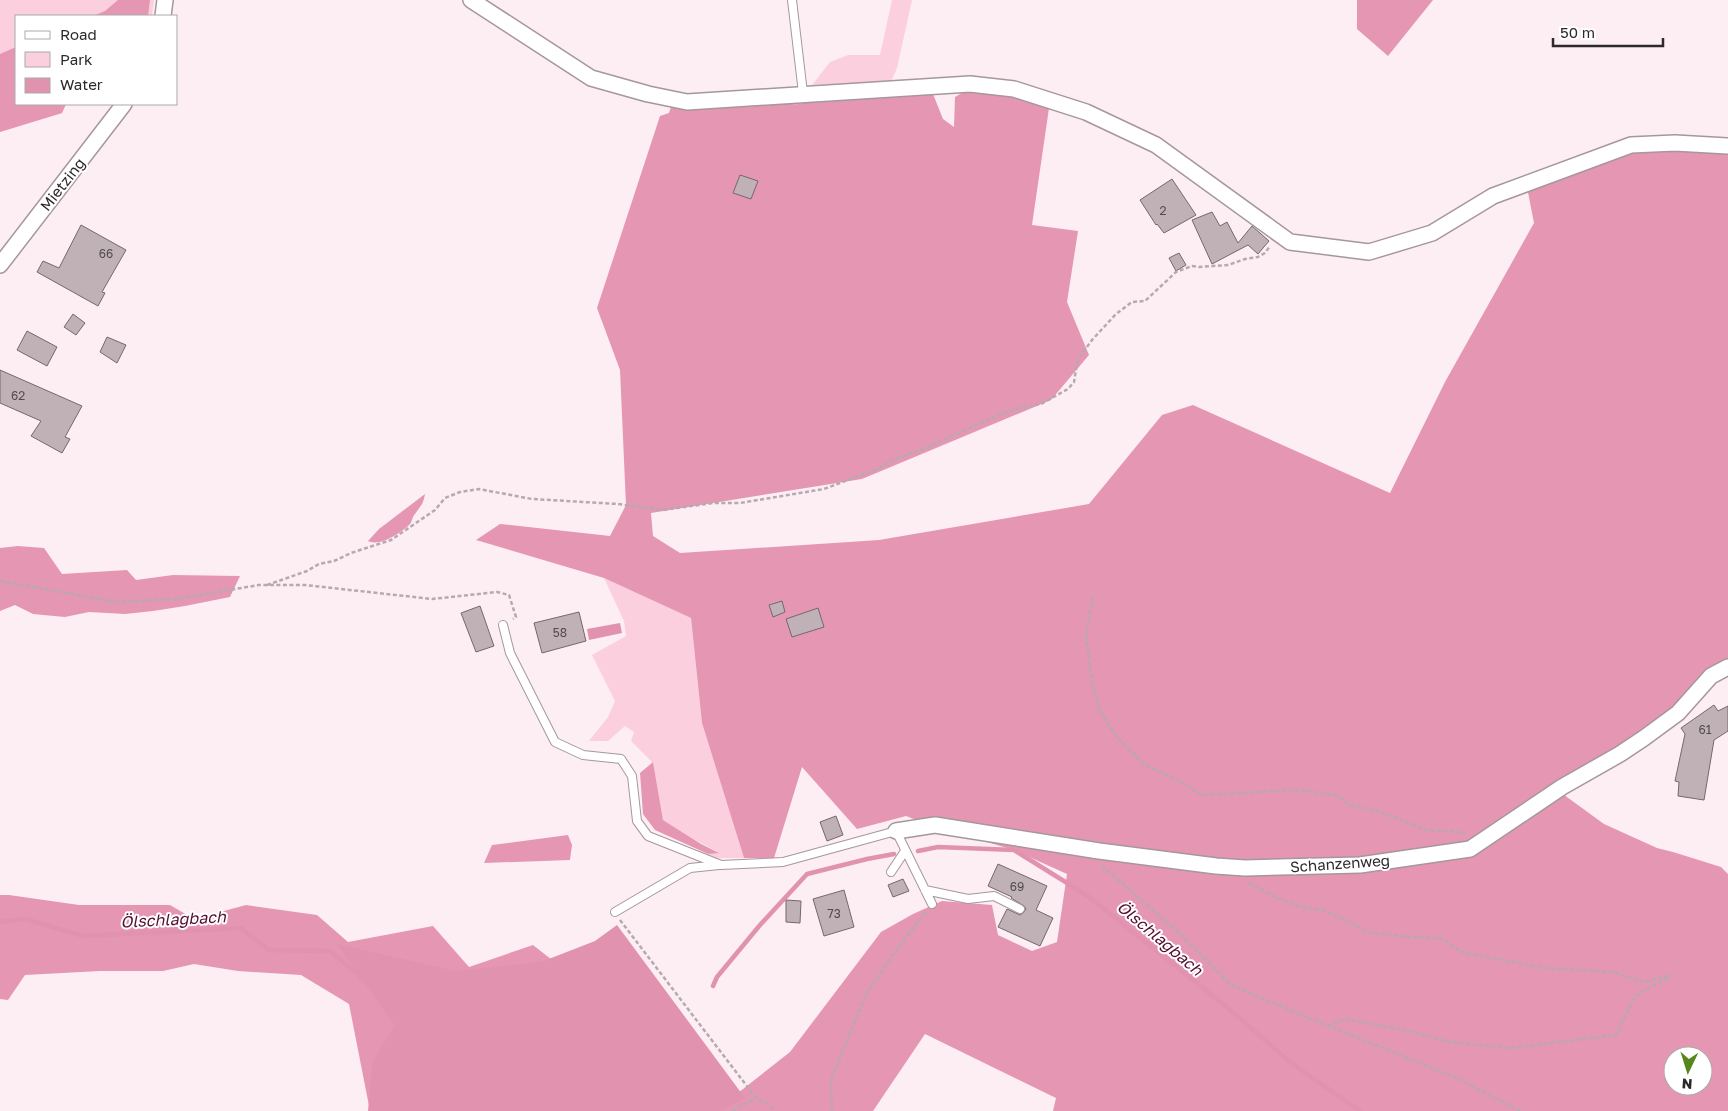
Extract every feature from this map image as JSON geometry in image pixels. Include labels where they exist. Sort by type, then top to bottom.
[{"type":"street","points":[[164,15],[165,0]]},
{"type":"street","points":[[471,0],[591,78],[648,94],[687,102],[802,93],[970,84],[1014,89],[1086,112],[1156,144],[1290,242],[1369,252],[1432,233],[1493,196],[1631,145],[1675,143],[1728,146]]},
{"type":"street","name":"Mietzing","points":[[0,265],[123,105]]},
{"type":"street","name":"Schanzenweg","points":[[896,831],[935,825],[1081,848],[1245,868],[1360,865],[1470,849],[1562,787],[1644,738],[1678,713],[1711,676],[1728,667]]},
{"type":"lane","points":[[792,0],[802,93]]},
{"type":"lane","points":[[503,625],[510,653],[555,742],[583,755],[621,760],[632,776],[637,821],[648,836],[721,865]]},
{"type":"lane","points":[[615,912],[690,868],[783,862],[896,831],[932,904]]},
{"type":"lane","points":[[891,872],[906,851]]},
{"type":"lane","points":[[925,890],[968,899],[994,896],[1020,909]]},
{"type":"path","points":[[268,585],[307,571],[319,564],[334,561],[351,553],[391,540],[435,510],[445,498],[460,492],[479,489],[532,499],[618,504],[663,510],[713,503],[740,503],[824,489],[880,468],[895,459],[926,448],[996,416],[1023,407],[1041,404],[1068,389],[1074,382],[1077,363],[1092,340],[1116,314],[1132,302],[1145,300],[1166,279],[1182,269],[1192,266],[1228,265],[1258,257],[1265,253],[1280,234]]},
{"type":"path","points":[[0,581],[117,602],[176,599],[258,585],[305,585],[432,599],[498,592],[509,595],[516,617],[503,625]]},
{"type":"path","points":[[1093,598],[1086,634],[1092,682],[1099,709],[1116,735],[1146,765],[1202,795],[1292,790],[1316,792],[1338,796],[1352,806],[1375,810],[1427,830],[1461,832],[1479,843]]},
{"type":"path","points":[[1081,848],[1178,931],[1231,985],[1459,1079],[1520,1111]]},
{"type":"path","points":[[1245,868],[1246,882],[1261,888],[1277,898],[1300,906],[1322,910],[1348,921],[1366,932],[1444,939],[1460,952],[1545,968],[1613,972],[1644,982],[1673,975],[1635,996],[1616,1035],[1510,1048],[1450,1042],[1345,1019],[1327,1026]]},
{"type":"path","points":[[832,1111],[831,1080],[866,994],[902,942],[932,904]]},
{"type":"path","points":[[615,912],[756,1098],[770,1105],[774,1111]]},
{"type":"path","points":[[732,1111],[756,1098]]},
{"type":"green space","points":[[0,0],[154,0],[152,15],[15,15],[15,105],[66,105],[62,113],[0,132]]},
{"type":"green space","points":[[892,0],[912,0],[897,68],[891,82],[812,85],[830,62],[848,55],[880,55]]},
{"type":"green space","points":[[604,578],[691,618],[702,723],[744,858],[712,858],[708,854],[718,852],[663,820],[653,763],[631,741],[634,732],[625,726],[608,741],[589,741],[608,717],[615,701],[592,655],[626,636],[624,621]]},
{"type":"shaded area","points":[[118,0],[150,0],[148,15],[95,15],[105,11]]},
{"type":"shaded area","points":[[1357,0],[1433,0],[1388,56],[1357,29]]},
{"type":"shaded area","points":[[15,47],[15,105],[66,105],[62,113],[0,132],[0,54]]},
{"type":"shaded area","points":[[967,90],[1011,96],[1049,108],[1032,225],[1078,231],[1067,302],[1089,355],[1051,400],[862,479],[651,513],[653,536],[680,553],[879,540],[1089,504],[1162,415],[1193,405],[1390,493],[1445,382],[1534,223],[1526,182],[1631,145],[1728,146],[1728,664],[1675,711],[1560,792],[1604,824],[1657,848],[1721,867],[1728,874],[1728,1111],[1053,1111],[1056,1098],[925,1034],[873,1111],[715,1111],[790,1052],[881,932],[913,914],[942,901],[992,905],[998,935],[1032,951],[1057,942],[1067,874],[1014,850],[932,826],[906,816],[857,829],[802,767],[774,858],[744,858],[702,723],[691,618],[604,578],[476,540],[500,524],[610,536],[626,505],[620,370],[597,308],[660,116],[669,113],[671,107],[781,102],[797,104],[811,99],[933,94],[943,119],[954,127],[955,97]]},
{"type":"shaded area","points":[[425,494],[422,505],[406,528],[384,541],[368,541],[379,529]]},
{"type":"shaded area","points":[[18,546],[44,548],[62,574],[127,570],[136,580],[173,575],[240,576],[230,597],[153,611],[125,614],[89,612],[65,617],[33,614],[15,605],[0,611],[0,548]]},
{"type":"shaded area","points":[[653,762],[663,820],[719,853],[708,854],[655,830],[643,814],[640,773]]},
{"type":"shaded area","points":[[568,835],[572,845],[570,860],[484,863],[492,845]]},
{"type":"shaded area","points":[[0,895],[79,905],[170,905],[194,919],[246,905],[317,915],[348,942],[433,926],[469,967],[533,945],[556,963],[455,1111],[370,1111],[349,1004],[301,975],[238,971],[194,964],[163,971],[100,971],[25,975],[8,1000],[0,999]]},
{"type":"water","points":[[620,623],[622,633],[589,640],[587,629]]},
{"type":"water","points":[[617,925],[745,1098],[721,1111],[368,1111],[373,1060],[395,1026],[337,944],[455,971],[541,962],[595,941]]},
{"type":"building","points":[[740,175],[758,181],[751,199],[733,193]]},
{"type":"building","points":[[1172,179],[1196,215],[1164,233],[1156,225],[1140,200]]},
{"type":"building","points":[[1212,212],[1220,226],[1227,222],[1238,243],[1252,226],[1269,241],[1258,254],[1248,245],[1212,264],[1192,220]]},
{"type":"building","points":[[81,225],[126,250],[102,292],[105,293],[98,306],[37,272],[43,261],[59,268]]},
{"type":"building","points":[[1179,253],[1186,265],[1176,271],[1169,258]]},
{"type":"building","points":[[73,314],[85,323],[76,335],[64,327]]},
{"type":"building","points":[[27,331],[57,347],[47,366],[17,350]]},
{"type":"building","points":[[107,337],[126,345],[117,363],[100,352]]},
{"type":"building","points":[[0,370],[82,406],[65,437],[70,439],[62,453],[31,436],[41,421],[0,403]]},
{"type":"building","points":[[782,601],[785,612],[773,617],[769,605]]},
{"type":"building","points":[[480,606],[494,646],[476,652],[461,613]]},
{"type":"building","points":[[818,608],[824,627],[792,637],[786,619]]},
{"type":"building","points":[[579,612],[586,641],[542,653],[534,623]]},
{"type":"building","points":[[1714,705],[1718,711],[1728,706],[1728,731],[1714,740],[1704,800],[1678,796],[1679,782],[1675,781],[1685,734],[1681,728]]},
{"type":"building","points":[[836,816],[843,835],[827,841],[820,822]]},
{"type":"building","points":[[998,864],[1047,886],[1036,910],[1053,918],[1040,946],[998,927],[1007,909],[1020,915],[1026,909],[1012,897],[988,886]]},
{"type":"building","points":[[903,879],[909,891],[893,897],[888,885]]},
{"type":"building","points":[[844,890],[854,927],[824,936],[813,899]]},
{"type":"building","points":[[786,900],[801,901],[800,923],[786,922]]},
{"type":"waterway","name":"Ölschlagbach","points":[[918,851],[938,847],[1014,850],[1088,896],[1228,1008],[1290,1062],[1360,1111]]},
{"type":"waterway","name":"Ölschlagbach","points":[[713,986],[717,977],[760,925],[807,874],[894,854]]},
{"type":"waterway","name":"Ölschlagbach","points":[[0,922],[25,919],[83,936],[241,928],[269,950],[330,951],[363,979]]}]
